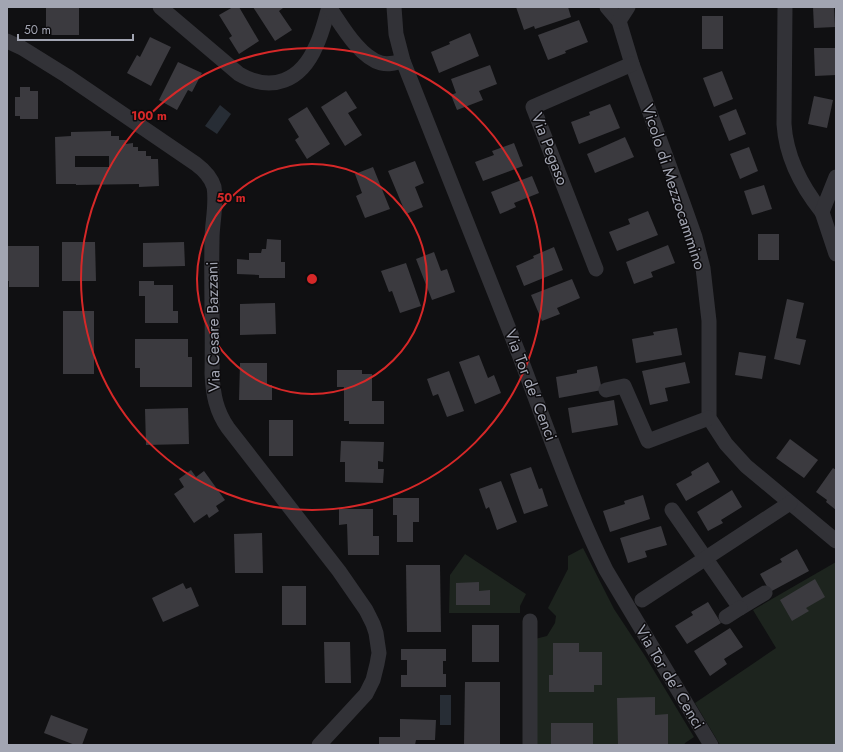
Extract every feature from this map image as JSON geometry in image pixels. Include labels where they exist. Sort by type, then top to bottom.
[{"type":"street","points":[[160,7],[239,74],[254,81],[267,84],[279,83],[290,79],[309,60],[317,44],[329,7]]},
{"type":"street","points":[[329,7],[354,42],[369,57],[386,64],[403,61]]},
{"type":"street","name":"Via Tor de' Cenci","points":[[394,7],[396,34],[403,61],[594,546],[606,570],[711,745]]},
{"type":"street","points":[[607,7],[619,21],[628,7]]},
{"type":"street","points":[[785,7],[784,124],[786,139],[803,185],[822,212],[836,254]]},
{"type":"street","name":"Vicolo di Mezzocammino","points":[[619,21],[632,64],[695,237],[702,268],[709,321],[709,418]]},
{"type":"street","name":"Via Cesare Bazzani","points":[[7,41],[22,48],[67,76],[196,164],[210,177],[214,188],[212,238],[212,380],[218,409],[228,428],[343,577],[366,610],[376,633],[379,653],[373,680],[366,694],[319,745]]},
{"type":"street","name":"Via Pegaso","points":[[596,269],[534,107],[632,64]]},
{"type":"street","points":[[822,212],[836,177]]},
{"type":"street","points":[[606,390],[624,386],[648,441],[709,418],[726,444],[746,466],[836,541]]},
{"type":"street","points":[[642,600],[790,503]]},
{"type":"street","points":[[672,510],[740,608]]},
{"type":"street","points":[[726,617],[765,593]]},
{"type":"street","points":[[530,621],[530,745]]},
{"type":"shaded area","points":[[220,105],[231,114],[217,134],[205,126]]},
{"type":"shaded area","points":[[583,548],[614,609],[645,656],[694,737],[684,745],[534,745],[535,639],[547,636],[555,623],[556,616],[548,608],[568,569],[568,556]]},
{"type":"shaded area","points":[[465,554],[526,594],[520,606],[520,613],[449,613],[450,575]]},
{"type":"shaded area","points":[[836,562],[836,745],[720,745],[695,703],[776,648],[753,610]]},
{"type":"shaded area","points":[[440,695],[451,695],[451,725],[440,725]]},
{"type":"building","points":[[46,7],[79,7],[79,35],[46,35]]},
{"type":"building","points":[[233,7],[239,7],[259,41],[239,54],[229,38],[232,36],[219,15]]},
{"type":"building","points":[[253,7],[283,7],[279,11],[292,30],[275,41]]},
{"type":"building","points":[[516,7],[568,7],[571,17],[535,29],[534,26],[524,30]]},
{"type":"building","points":[[813,7],[834,7],[835,27],[814,28]]},
{"type":"building","points":[[702,16],[723,16],[723,49],[702,49]]},
{"type":"building","points":[[579,20],[588,42],[565,51],[566,53],[548,60],[538,35]]},
{"type":"building","points":[[470,33],[479,56],[439,73],[431,52]]},
{"type":"building","points":[[150,37],[171,47],[151,86],[127,73],[137,55],[140,57]]},
{"type":"building","points":[[814,48],[836,48],[836,75],[815,76]]},
{"type":"building","points":[[178,62],[202,73],[192,92],[188,90],[177,110],[159,100]]},
{"type":"building","points":[[490,65],[497,84],[479,91],[483,100],[457,110],[451,95],[456,93],[451,79]]},
{"type":"building","points":[[722,71],[733,99],[714,107],[703,78]]},
{"type":"building","points":[[20,87],[30,87],[30,91],[38,91],[38,119],[20,119],[20,116],[15,116],[15,97],[20,97]]},
{"type":"building","points":[[346,91],[357,108],[348,113],[362,135],[345,146],[321,107]]},
{"type":"building","points":[[814,96],[833,100],[827,128],[808,124]]},
{"type":"building","points":[[610,104],[620,128],[579,144],[571,122],[590,115],[589,112]]},
{"type":"building","points":[[307,107],[330,144],[307,159],[295,140],[299,137],[288,119]]},
{"type":"building","points":[[736,109],[746,134],[729,141],[719,116]]},
{"type":"building","points":[[111,131],[111,136],[119,136],[119,140],[126,140],[126,144],[133,143],[133,147],[138,147],[138,151],[146,151],[146,156],[151,156],[151,159],[158,159],[159,186],[139,187],[139,184],[56,184],[55,137],[71,136],[71,132]],"holes":[[[75,156],[109,156],[109,167],[75,167]]]},
{"type":"building","points":[[625,137],[634,157],[595,173],[587,154]]},
{"type":"building","points":[[514,143],[523,166],[483,181],[475,162],[494,155],[492,151]]},
{"type":"building","points":[[749,147],[758,171],[740,179],[730,154]]},
{"type":"building","points":[[415,161],[424,183],[415,187],[423,207],[406,214],[388,171]]},
{"type":"building","points":[[373,167],[390,209],[365,218],[356,196],[362,193],[355,174]]},
{"type":"building","points":[[532,176],[539,193],[514,203],[516,207],[500,214],[491,192]]},
{"type":"building","points":[[764,185],[772,209],[752,215],[744,191]]},
{"type":"building","points":[[648,211],[658,235],[617,251],[609,232],[630,224],[628,219]]},
{"type":"building","points":[[758,234],[779,234],[779,260],[758,260]]},
{"type":"building","points":[[267,239],[281,240],[281,262],[285,262],[285,278],[259,278],[259,275],[237,274],[237,259],[249,260],[249,253],[261,253],[262,249],[266,249]]},
{"type":"building","points":[[62,242],[95,242],[96,281],[62,281]]},
{"type":"building","points":[[184,242],[185,266],[143,267],[143,243]]},
{"type":"building","points":[[668,245],[675,263],[651,272],[653,277],[634,284],[626,262]]},
{"type":"building","points":[[7,246],[39,246],[39,287],[9,287],[9,281],[7,281]]},
{"type":"building","points":[[554,247],[563,270],[524,286],[516,266],[534,258],[533,256]]},
{"type":"building","points":[[434,252],[441,271],[447,269],[455,292],[432,300],[416,259]]},
{"type":"building","points":[[406,263],[421,306],[400,313],[392,291],[389,292],[381,271]]},
{"type":"building","points":[[572,279],[580,298],[557,308],[560,314],[542,321],[531,295]]},
{"type":"building","points":[[139,281],[154,281],[154,285],[173,285],[173,311],[178,311],[178,323],[145,323],[145,296],[139,296]]},
{"type":"building","points":[[787,299],[804,303],[796,338],[806,340],[800,365],[774,359]]},
{"type":"building","points":[[275,303],[276,334],[240,335],[240,304]]},
{"type":"building","points":[[63,311],[94,311],[94,374],[63,374]]},
{"type":"building","points":[[677,328],[682,355],[636,363],[632,339],[654,335],[653,332]]},
{"type":"building","points":[[135,339],[188,339],[188,357],[192,357],[192,387],[140,387],[140,368],[135,368]]},
{"type":"building","points":[[739,352],[766,356],[762,379],[735,375]]},
{"type":"building","points":[[479,355],[488,378],[494,375],[501,393],[475,404],[459,362]]},
{"type":"building","points":[[685,362],[690,383],[665,388],[668,401],[650,405],[642,371]]},
{"type":"building","points":[[240,363],[267,363],[267,385],[272,385],[272,400],[239,400]]},
{"type":"building","points":[[597,366],[602,390],[559,398],[556,377],[577,373],[577,370]]},
{"type":"building","points":[[337,370],[362,370],[362,374],[372,374],[372,401],[384,401],[384,424],[349,424],[349,421],[344,421],[344,387],[337,387]]},
{"type":"building","points":[[449,371],[464,411],[447,417],[438,394],[433,396],[427,379]]},
{"type":"building","points":[[614,400],[618,425],[572,433],[568,408]]},
{"type":"building","points":[[188,408],[189,444],[146,445],[145,409]]},
{"type":"building","points":[[269,420],[293,420],[293,456],[269,456]]},
{"type":"building","points":[[790,439],[818,460],[804,478],[776,458]]},
{"type":"building","points":[[341,441],[384,442],[383,462],[378,461],[378,469],[384,469],[383,483],[345,482],[345,462],[340,462]]},
{"type":"building","points":[[708,462],[720,482],[686,501],[676,484],[692,475],[691,472]]},
{"type":"building","points":[[531,467],[539,489],[542,488],[548,506],[524,514],[510,474]]},
{"type":"building","points":[[833,468],[836,470],[836,510],[826,502],[827,500],[816,492]]},
{"type":"building","points":[[191,470],[196,477],[204,471],[225,500],[216,506],[219,511],[209,518],[207,514],[194,523],[174,494],[184,487],[179,479]]},
{"type":"building","points":[[501,481],[517,522],[497,530],[489,507],[486,509],[479,489]]},
{"type":"building","points":[[732,490],[742,507],[721,520],[723,523],[708,531],[697,512]]},
{"type":"building","points":[[643,495],[650,519],[610,532],[603,511],[625,504],[624,501]]},
{"type":"building","points":[[393,498],[419,498],[419,522],[413,522],[413,542],[397,542],[397,515],[393,515]]},
{"type":"building","points":[[339,509],[373,509],[373,536],[379,536],[379,555],[348,555],[347,524],[339,525]]},
{"type":"building","points":[[661,526],[667,545],[645,551],[647,557],[628,563],[620,538]]},
{"type":"building","points":[[262,533],[263,573],[235,573],[234,534]]},
{"type":"building","points":[[797,549],[809,571],[770,592],[760,574],[782,562],[780,559]]},
{"type":"building","points":[[406,565],[440,565],[441,632],[407,632]]},
{"type":"building","points":[[815,579],[825,597],[806,608],[809,611],[792,621],[780,600]]},
{"type":"building","points":[[479,582],[479,591],[490,590],[490,605],[456,605],[456,583]]},
{"type":"building","points":[[183,583],[186,589],[191,587],[199,606],[163,622],[152,598]]},
{"type":"building","points":[[282,586],[306,586],[306,625],[282,625]]},
{"type":"building","points":[[708,602],[721,623],[687,644],[675,626],[693,615],[691,612]]},
{"type":"building","points":[[472,625],[499,625],[499,662],[472,662]]},
{"type":"building","points":[[730,628],[743,647],[724,659],[727,664],[710,676],[694,651]]},
{"type":"building","points":[[324,642],[350,642],[351,683],[325,683]]},
{"type":"building","points":[[553,643],[579,643],[579,652],[602,652],[602,685],[594,685],[594,692],[549,692],[549,675],[553,675]]},
{"type":"building","points":[[401,649],[446,649],[446,661],[443,661],[443,674],[446,674],[446,687],[401,687],[401,675],[407,675],[407,660],[401,660]]},
{"type":"building","points":[[465,682],[500,682],[500,745],[464,745]]},
{"type":"building","points":[[655,697],[655,715],[668,714],[668,745],[618,745],[617,698]]},
{"type":"building","points":[[51,715],[88,729],[82,745],[75,745],[44,733]]},
{"type":"building","points":[[400,719],[436,720],[435,740],[416,740],[415,745],[379,745],[379,737],[400,737]]},
{"type":"building","points":[[551,723],[593,723],[593,745],[551,745]]}]
